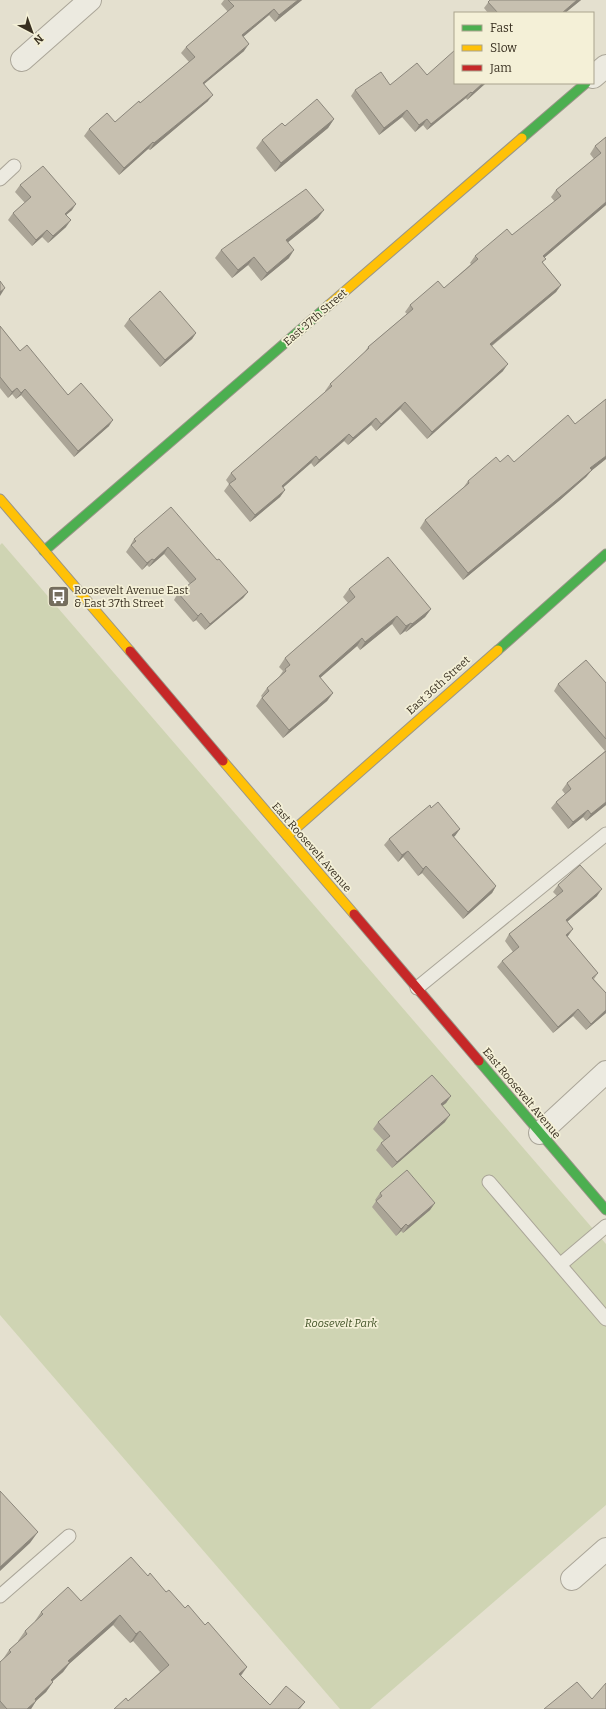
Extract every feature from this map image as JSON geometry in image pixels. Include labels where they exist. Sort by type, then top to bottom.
[{"type":"street","points":[[22,60],[90,0]]},
{"type":"street","points":[[594,76],[606,66]]},
{"type":"street","name":"East 37th Street","points":[[44,551],[585,84]]},
{"type":"street","name":"East Roosevelt Avenue","points":[[0,499],[606,1210]]},
{"type":"street","name":"East 36th Street","points":[[287,836],[606,554]]},
{"type":"street","points":[[540,1133],[606,1072]]},
{"type":"street","points":[[572,1579],[606,1549]]},
{"type":"lane","points":[[0,179],[14,166]]},
{"type":"lane","points":[[416,988],[606,834]]},
{"type":"lane","points":[[489,1182],[606,1319]]},
{"type":"lane","points":[[560,1265],[606,1226]]},
{"type":"lane","points":[[0,1596],[69,1536]]},
{"type":"green space","name":"Roosevelt Park","points":[[2,543],[606,1244],[606,1505],[370,1709],[340,1709],[0,1315],[0,545]]},
{"type":"building","points":[[228,0],[298,0],[279,15],[274,9],[242,35],[249,44],[203,83],[213,95],[154,143],[153,142],[124,168],[89,129],[107,113],[115,122],[195,57],[186,47],[234,6]]},
{"type":"building","points":[[490,0],[577,0],[563,12],[497,12],[488,2]]},
{"type":"building","points":[[454,51],[454,84],[482,84],[431,124],[427,119],[419,125],[407,110],[384,128],[355,90],[381,72],[390,85],[417,63],[427,75]]},
{"type":"building","points":[[317,99],[334,119],[281,163],[262,140],[282,123],[285,126]]},
{"type":"building","points":[[606,137],[606,202],[543,256],[546,259],[542,262],[561,285],[490,344],[508,364],[432,432],[405,402],[381,424],[376,418],[353,438],[349,434],[319,460],[316,456],[282,486],[285,490],[255,515],[229,484],[236,479],[231,473],[332,386],[330,384],[369,348],[368,347],[413,309],[410,305],[438,281],[444,288],[478,259],[475,256],[507,229],[512,235],[561,196],[556,190],[601,153],[595,146]]},
{"type":"building","points":[[43,166],[76,204],[65,214],[71,220],[53,236],[47,230],[36,240],[13,213],[31,197],[20,185]]},
{"type":"building","points":[[306,189],[324,210],[286,240],[294,250],[267,273],[254,257],[238,270],[221,250]]},
{"type":"building","points":[[0,281],[5,288],[0,292]]},
{"type":"building","points":[[160,291],[196,333],[165,360],[129,319]]},
{"type":"building","points":[[0,326],[20,351],[27,345],[68,395],[81,383],[113,420],[78,451],[25,389],[21,393],[17,388],[12,392],[0,377]]},
{"type":"building","points":[[606,399],[606,456],[590,468],[592,470],[565,493],[468,573],[425,520],[469,483],[468,481],[496,457],[500,462],[508,455],[514,462],[568,415],[575,424]]},
{"type":"building","points":[[171,507],[217,560],[219,559],[248,592],[210,624],[201,613],[198,616],[178,593],[196,579],[168,547],[154,560],[152,559],[147,563],[131,545],[136,541],[134,539]]},
{"type":"building","points":[[388,557],[431,609],[412,624],[411,623],[406,626],[397,616],[365,642],[362,638],[319,676],[333,693],[289,730],[262,698],[269,691],[267,688],[286,671],[285,669],[290,665],[285,658],[355,597],[349,589]]},
{"type":"building","points":[[586,660],[606,683],[606,739],[558,684]]},
{"type":"building","points":[[606,751],[606,802],[591,814],[588,810],[573,822],[556,802],[571,789],[567,783]]},
{"type":"building","points":[[438,802],[460,829],[452,835],[496,886],[468,912],[426,866],[423,869],[408,851],[402,855],[389,839],[430,805],[431,808]]},
{"type":"building","points":[[580,865],[602,889],[566,920],[573,929],[566,935],[598,973],[592,978],[606,993],[606,1010],[591,1024],[578,1009],[558,1027],[502,961],[519,947],[509,934],[563,891],[558,885]]},
{"type":"building","points":[[432,1075],[451,1096],[441,1104],[450,1115],[397,1162],[381,1143],[390,1136],[378,1122]]},
{"type":"building","points":[[407,1170],[435,1203],[408,1226],[406,1224],[401,1229],[376,1201],[382,1196],[380,1193]]},
{"type":"building","points":[[0,1491],[38,1532],[0,1567]]},
{"type":"building","points":[[131,1557],[148,1576],[150,1573],[166,1592],[169,1590],[185,1608],[188,1605],[205,1625],[208,1622],[247,1667],[239,1674],[270,1705],[286,1686],[305,1702],[298,1709],[114,1709],[126,1698],[128,1701],[169,1665],[140,1631],[136,1634],[120,1615],[68,1661],[70,1662],[51,1680],[53,1682],[27,1709],[7,1709],[0,1701],[0,1662],[11,1652],[9,1650],[27,1634],[25,1631],[43,1614],[41,1612],[68,1587],[81,1601]]},
{"type":"building","points":[[577,1682],[592,1699],[606,1683],[606,1709],[544,1709]]},
{"type":"traffic: fast","points":[[522,138],[585,84]]},
{"type":"traffic: fast","points":[[44,551],[329,305]]},
{"type":"traffic: fast","points":[[498,650],[606,554]]},
{"type":"traffic: fast","points":[[479,1061],[606,1210]]},
{"type":"traffic: slow","points":[[329,305],[522,138]]},
{"type":"traffic: slow","points":[[0,499],[130,651]]},
{"type":"traffic: slow","points":[[287,836],[498,650]]},
{"type":"traffic: slow","points":[[223,761],[354,914]]},
{"type":"traffic: jam","points":[[130,651],[223,761]]},
{"type":"traffic: jam","points":[[354,914],[479,1061]]},
{"type":"place","name":"Roosevelt Avenue East & East 37th Street","points":[[59,596]]}]
